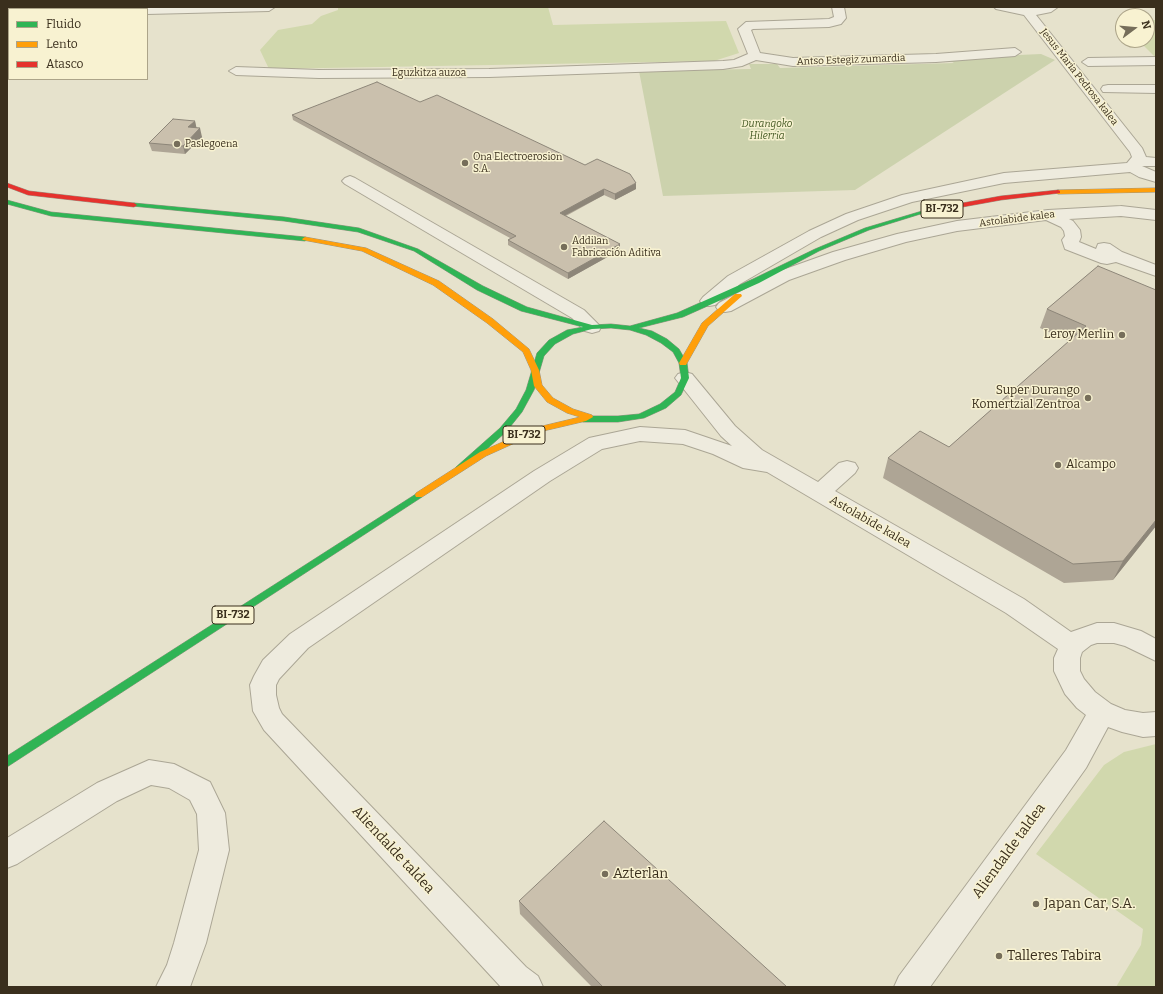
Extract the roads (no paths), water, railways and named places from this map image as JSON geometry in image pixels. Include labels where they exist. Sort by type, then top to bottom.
[{"type":"main road","name":"BI-732","points":[[630,328],[680,315],[756,281],[817,250],[867,229],[932,210],[1002,198],[1058,192],[1144,175],[1156,190]]},
{"type":"main road","points":[[7,185],[28,193],[93,202],[284,219],[359,230],[416,250],[480,288],[524,308],[592,327]]},
{"type":"main road","points":[[7,202],[51,214],[287,237],[364,249],[436,284],[484,317],[526,351],[535,370]]},
{"type":"main road","name":"BI-732","points":[[7,762],[483,454],[537,430],[570,421],[594,418],[618,419],[641,416],[663,406],[678,393],[684,371],[705,325],[756,281]]},
{"type":"main road","name":"BI-732","points":[[459,469],[504,430],[519,410],[530,390],[540,355],[552,342],[570,332],[592,327],[611,326],[630,328],[648,333],[664,341],[676,351],[684,371]]},
{"type":"main road","name":"BI-732","points":[[535,370],[538,386],[550,400],[570,412],[594,418]]},
{"type":"street","points":[[148,10],[269,7]]},
{"type":"street","points":[[755,56],[744,30],[750,25],[829,23],[837,21],[840,18],[838,7]]},
{"type":"street","points":[[1000,7],[1028,12],[1043,11],[1052,7]]},
{"type":"street","name":"Jesus Maria Pedrosa kalea","points":[[1028,12],[1130,142]]},
{"type":"street","name":"Antso Estegiz zumardia","points":[[755,56],[793,62],[936,58],[1015,52]]},
{"type":"street","name":"Eguzkitza auzoa","points":[[236,71],[319,74],[489,73],[723,65],[737,63],[755,56]]},
{"type":"street","points":[[1088,62],[1156,61]]},
{"type":"street","points":[[1108,89],[1156,89]]},
{"type":"street","points":[[1130,142],[1139,152],[1156,162]]},
{"type":"street","points":[[1130,142],[1139,153],[1139,159],[1144,175]]},
{"type":"street","points":[[1144,175],[1145,161],[1156,162]]},
{"type":"street","points":[[709,301],[734,280],[815,234],[852,217],[908,198],[1004,178],[1144,175]]},
{"type":"street","points":[[350,181],[578,314],[592,327]]},
{"type":"street","name":"Astolabide kalea","points":[[725,307],[783,276],[839,256],[903,238],[958,226],[1077,212],[1122,211],[1156,215]]},
{"type":"street","points":[[1077,212],[1077,222],[1097,244],[1116,256],[1156,271]]},
{"type":"street","points":[[1048,215],[1067,224],[1072,230],[1073,237],[1070,240]]},
{"type":"street","points":[[1070,240],[1097,244]]},
{"type":"street","points":[[1070,240],[1071,244],[1078,249],[1107,259],[1116,256]]},
{"type":"street","name":"Astolabide kalea","points":[[684,371],[696,390],[728,431],[764,460],[1015,606],[1072,646]]},
{"type":"street","points":[[641,416],[662,425],[689,428],[764,460]]},
{"type":"street","name":"Aliendalde taldea","points":[[520,984],[273,722],[266,710],[263,685],[272,667],[299,641],[542,476],[596,443],[640,434],[685,437],[720,448],[751,463],[764,460]]},
{"type":"street","points":[[820,493],[847,468]]},
{"type":"street","points":[[1154,645],[1114,633],[1097,633],[1082,638],[1072,646],[1067,658],[1067,671],[1074,686],[1086,700],[1102,712],[1122,721],[1143,725],[1156,724]]},
{"type":"street","name":"Aliendalde taldea","points":[[910,987],[1076,759],[1102,712]]},
{"type":"street","points":[[7,854],[107,792],[149,772],[174,776],[200,791],[211,813],[214,850],[190,943],[180,973],[172,987]]},
{"type":"place","name":"Paslegoena","points":[[177,144]]},
{"type":"place","name":"Ona Electroerosion S.A.","points":[[465,163]]},
{"type":"place","name":"Addilan Fabricación Aditiva","points":[[564,247]]},
{"type":"place","name":"Leroy Merlin","points":[[1122,335]]},
{"type":"place","name":"Super Durango Komertzial Zentroa","points":[[1088,398]]},
{"type":"place","name":"Alcampo","points":[[1058,465]]},
{"type":"place","name":"Azterlan","points":[[605,874]]},
{"type":"place","name":"Japan Car, S.A.","points":[[1036,904]]},
{"type":"place","name":"Talleres Tabira","points":[[999,956]]},
{"type":"park label","name":"Durangoko Hilerria","points":[[767,130]]}]
